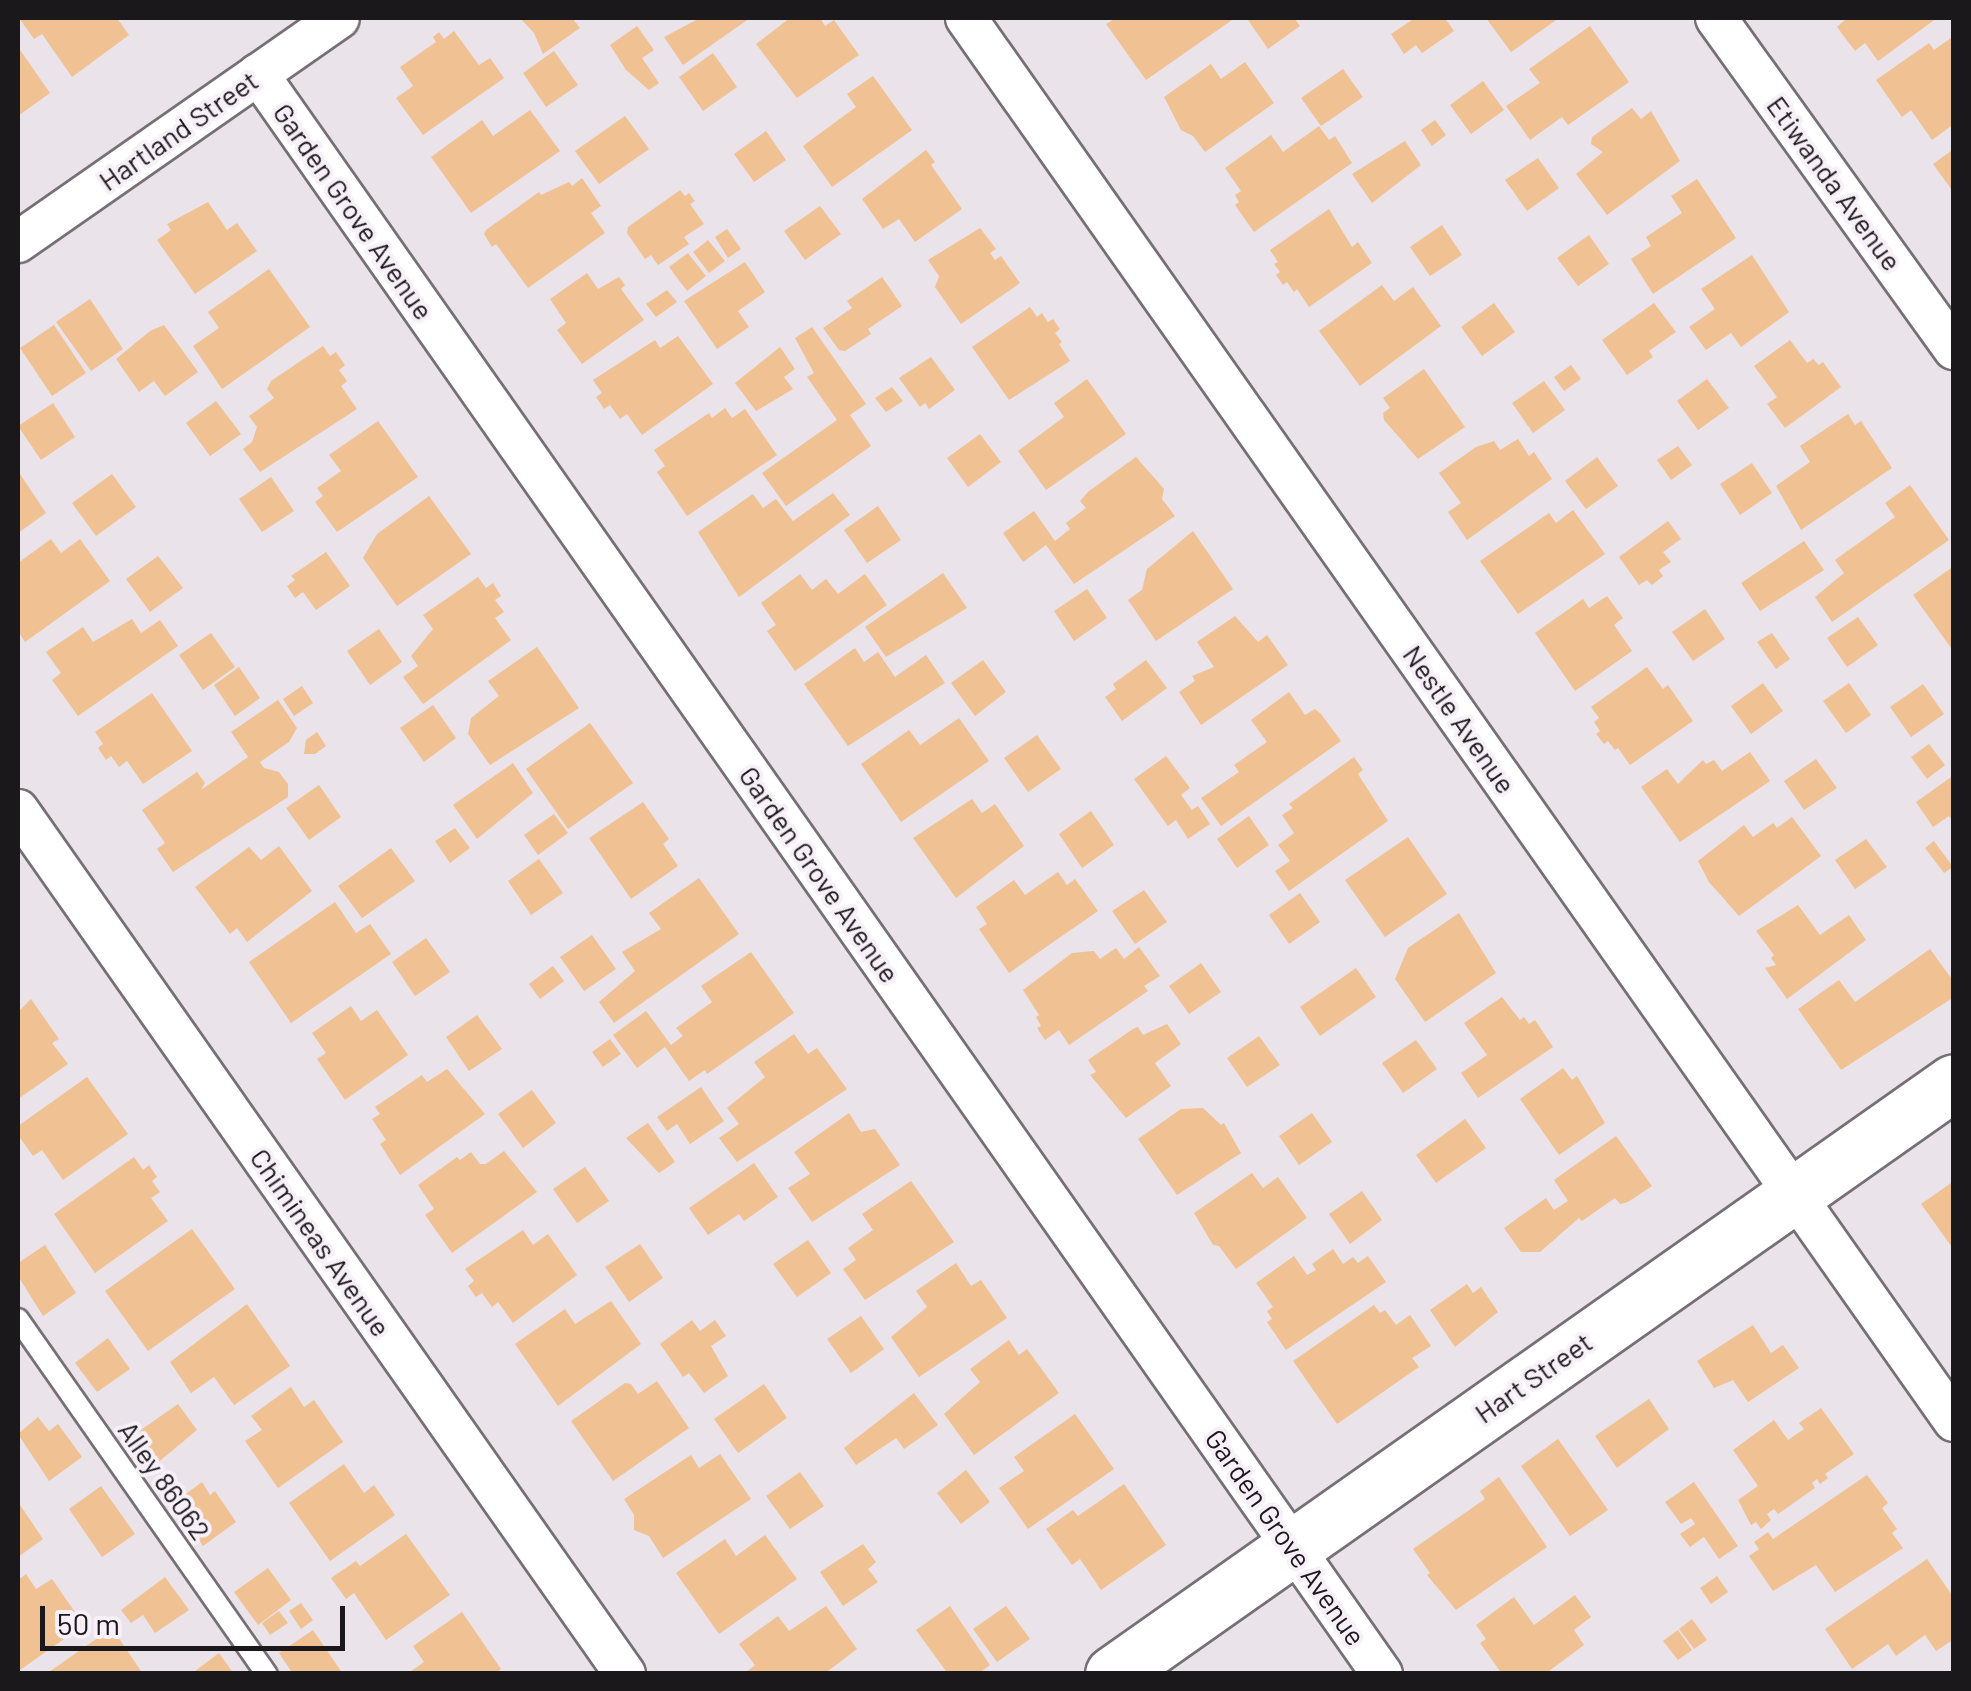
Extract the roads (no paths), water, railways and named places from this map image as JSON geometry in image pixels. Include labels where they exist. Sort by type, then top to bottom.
[{"type":"street","name":"Hartland Street","points":[[18,242],[338,18]]},
{"type":"street","name":"Nestle Avenue","points":[[966,18],[1954,1421]]},
{"type":"street","name":"Etiwanda Avenue","points":[[1716,18],[1954,348]]},
{"type":"street","name":"Garden Grove Avenue","points":[[258,74],[1382,1674]]},
{"type":"street","name":"Chimineas Avenue","points":[[18,810],[625,1674]]},
{"type":"street","name":"Hart Street","points":[[1113,1674],[1954,1082]]},
{"type":"lane","name":"Alley 86062","points":[[18,1319],[266,1674]]}]
